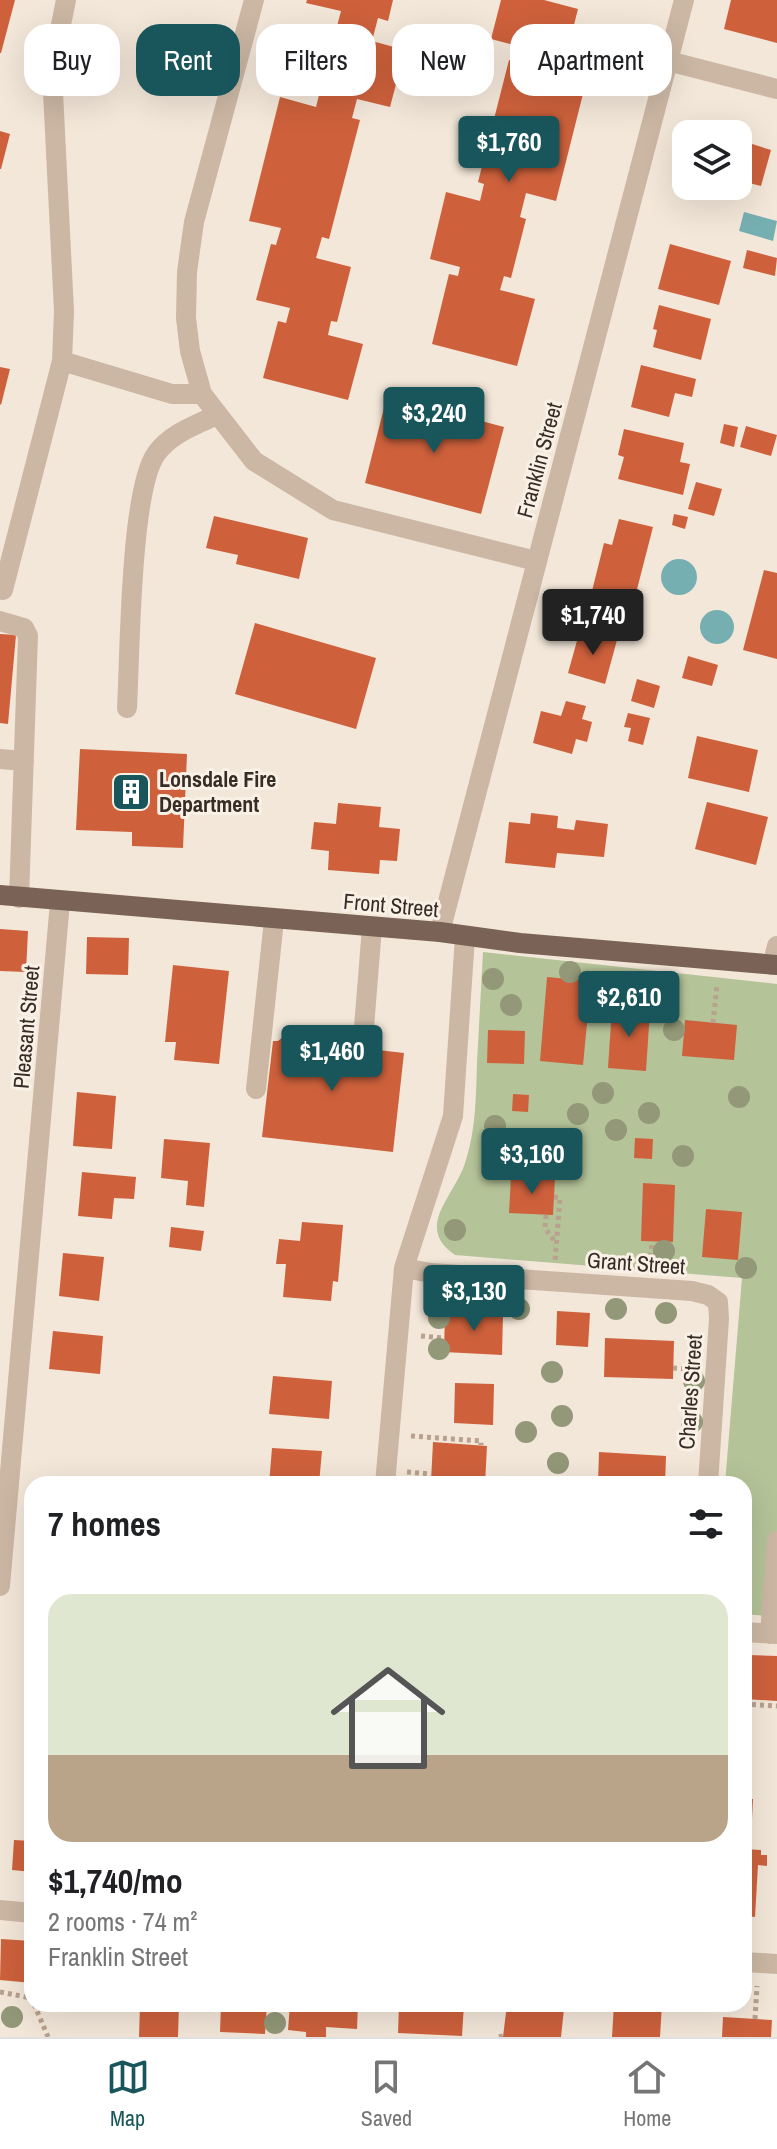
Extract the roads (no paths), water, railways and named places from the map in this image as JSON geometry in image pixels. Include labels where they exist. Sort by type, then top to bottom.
[{"type":"main road","name":"Front Street","points":[[10,896],[440,932],[465,937],[775,959]]},
{"type":"street","points":[[3,590],[62,361],[64,311],[53,92],[55,54],[66,0]]},
{"type":"street","points":[[254,0],[194,222],[187,272],[186,318],[190,351],[202,394],[254,461],[333,510],[536,561]]},
{"type":"street","name":"Franklin Street","points":[[672,46],[684,0]]},
{"type":"street","points":[[672,62],[777,89]]},
{"type":"street","name":"Franklin Street","points":[[440,932],[659,96]]},
{"type":"street","points":[[62,361],[172,394],[202,394]]},
{"type":"street","points":[[127,708],[137,528],[146,473],[166,442],[189,427],[217,415]]},
{"type":"street","points":[[0,621],[24,628],[28,636],[24,761],[10,896]]},
{"type":"street","points":[[0,759],[24,761]]},
{"type":"street","name":"Pleasant Street","points":[[0,1586],[9,1409],[60,902]]},
{"type":"street","points":[[256,1089],[274,920]]},
{"type":"street","points":[[363,1040],[372,927]]},
{"type":"street","points":[[386,1476],[404,1268],[453,1116],[465,937]]},
{"type":"street","name":"Grant Street","points":[[404,1268],[431,1273],[692,1291],[708,1295],[718,1302]]},
{"type":"street","name":"Charles Street","points":[[709,1476],[718,1302]]},
{"type":"street","points":[[752,1633],[773,1634],[777,1541]]},
{"type":"street","points":[[0,1910],[24,1912]]},
{"type":"street","points":[[752,1962],[777,1964]]},
{"type":"water","points":[[744,212],[777,221],[773,241],[739,231]]},
{"type":"water","points":[[679,559],[692,564],[697,577],[692,590],[679,595],[666,590],[661,577],[666,564]]},
{"type":"water","points":[[717,610],[729,615],[734,627],[729,639],[717,644],[705,639],[700,627],[705,615]]},
{"type":"place","name":"Lonsdale Fire Department","points":[[131,792]]}]
